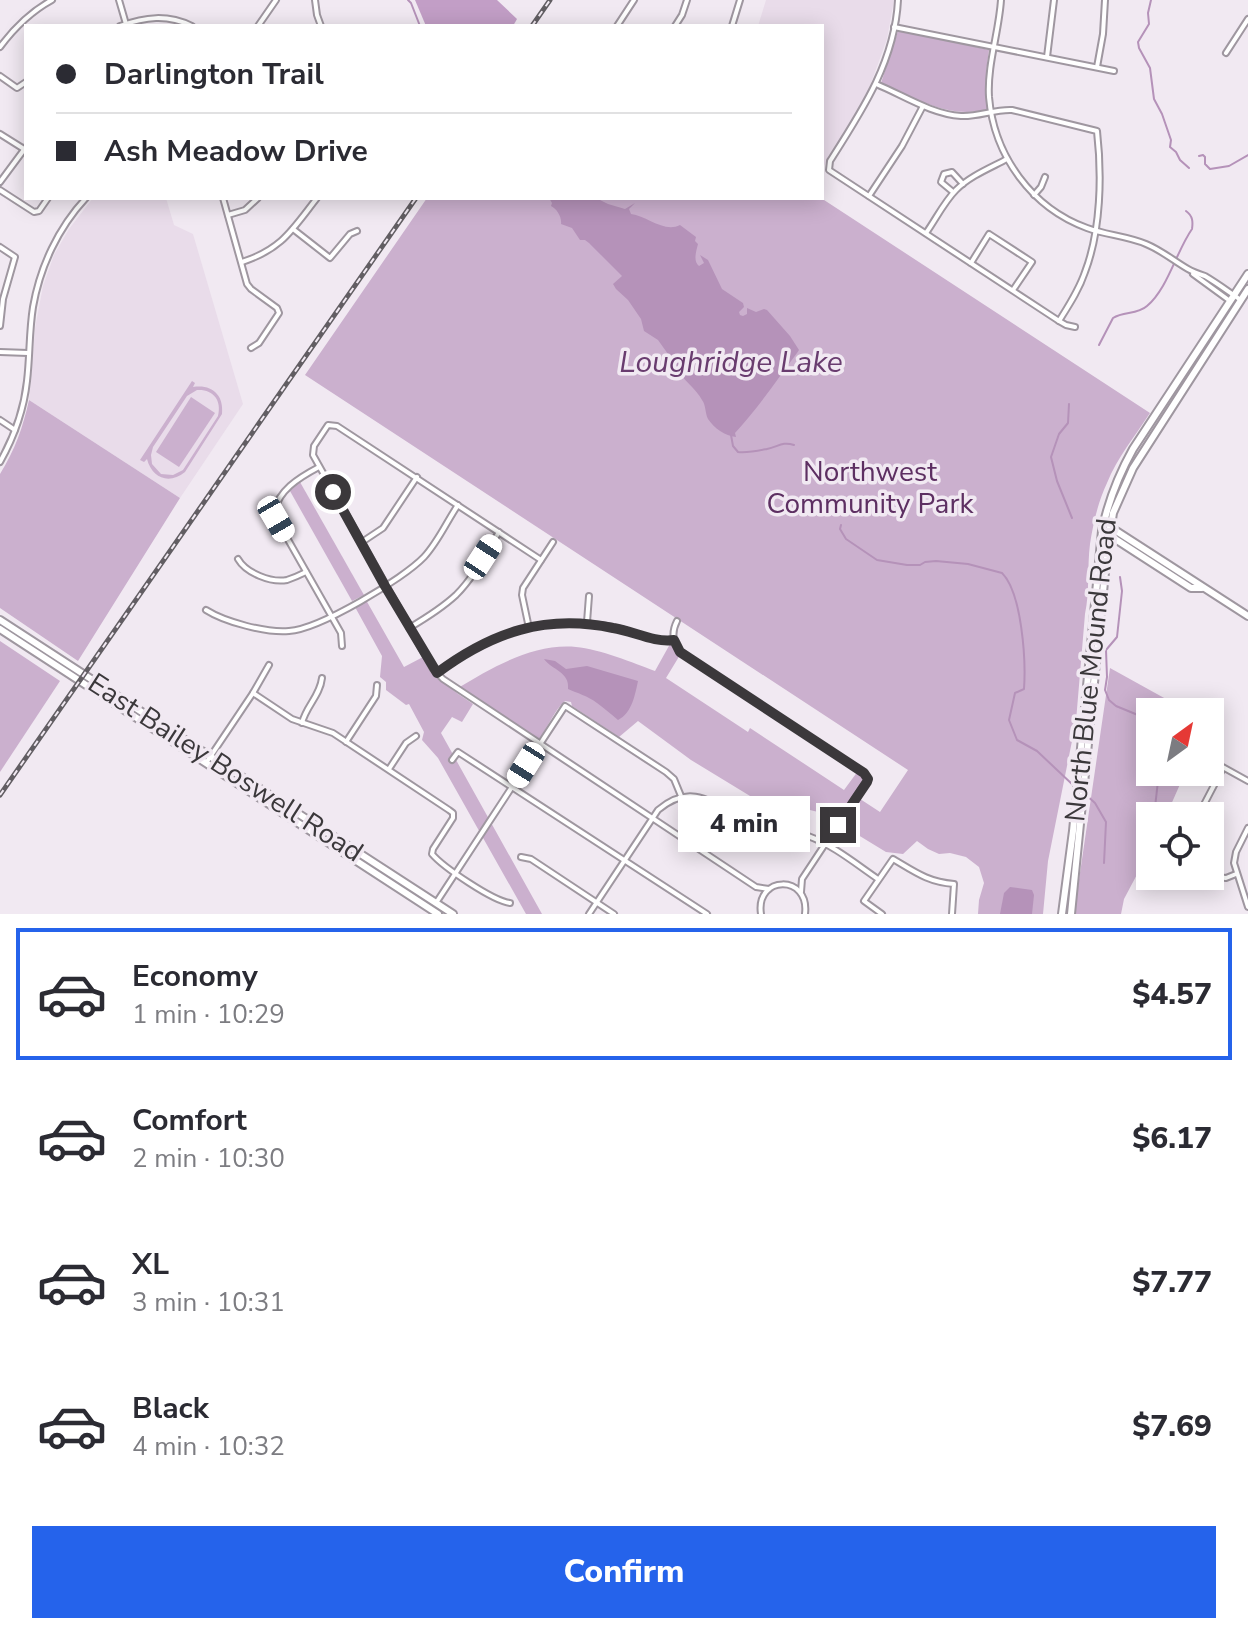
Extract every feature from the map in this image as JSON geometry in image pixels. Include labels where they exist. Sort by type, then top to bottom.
[{"type":"main road","name":"North Blue Mound Road","points":[[1071,914],[1079,808],[1078,780],[1106,529],[1133,468],[1248,274]]},
{"type":"main road","name":"North Blue Mound Road","points":[[1235,299],[1248,289]]},
{"type":"main road","points":[[1106,529],[1191,588],[1205,588],[1248,616]]},
{"type":"main road","name":"North Blue Mound Road","points":[[1062,914],[1086,783],[1101,578]]},
{"type":"main road","name":"East Bailey Boswell Road","points":[[1,625],[386,875],[453,914]]},
{"type":"main road","name":"East Bailey Boswell Road","points":[[386,875],[432,912]]},
{"type":"main road","points":[[432,912],[436,903]]},
{"type":"street","points":[[0,47],[27,16],[52,0]]},
{"type":"street","points":[[119,0],[124,24]]},
{"type":"street","points":[[259,24],[276,0]]},
{"type":"street","points":[[315,0],[320,24]]},
{"type":"street","points":[[618,24],[634,0]]},
{"type":"street","points":[[676,24],[687,0]]},
{"type":"street","points":[[733,24],[740,0]]},
{"type":"street","points":[[898,0],[888,51],[876,84],[828,167],[1059,321],[1075,327]]},
{"type":"street","points":[[1001,0],[990,79],[991,113],[1007,159],[1017,174],[1034,195],[1067,219],[1141,242],[1205,277],[1235,299]]},
{"type":"street","points":[[1047,57],[1054,0]]},
{"type":"street","points":[[1097,67],[1105,0]]},
{"type":"street","points":[[128,24],[160,17],[178,19],[188,24]]},
{"type":"street","points":[[1226,53],[1248,19]]},
{"type":"street","points":[[894,27],[1114,71]]},
{"type":"street","points":[[0,76],[17,88],[24,83]]},
{"type":"street","points":[[876,84],[950,115],[1012,110],[1097,131],[1101,182],[1095,230],[1085,272],[1059,321]]},
{"type":"street","points":[[869,196],[902,146],[923,105]]},
{"type":"street","points":[[0,134],[24,147]]},
{"type":"street","points":[[0,182],[24,149]]},
{"type":"street","points":[[926,233],[953,192],[1007,159]]},
{"type":"street","points":[[953,192],[941,182],[944,174],[952,172],[963,184]]},
{"type":"street","points":[[1034,195],[1045,177]]},
{"type":"street","points":[[0,190],[31,211],[37,212],[46,200]]},
{"type":"street","points":[[0,462],[15,430],[28,379],[34,303],[42,270],[65,225],[84,200]]},
{"type":"street","points":[[224,200],[247,284],[279,313],[259,343],[251,348]]},
{"type":"street","points":[[228,215],[245,210],[256,200]]},
{"type":"street","points":[[241,262],[275,247],[315,200]]},
{"type":"street","points":[[293,229],[330,258],[350,234],[357,231]]},
{"type":"street","points":[[971,263],[989,234],[1011,248],[1032,262],[1013,290]]},
{"type":"street","points":[[0,247],[15,257],[2,299],[0,326]]},
{"type":"street","points":[[0,352],[28,353]]},
{"type":"street","points":[[0,420],[15,430]]},
{"type":"street","points":[[541,560],[337,426],[328,425],[312,451],[385,586],[437,673],[457,690],[756,887],[769,889]]},
{"type":"street","points":[[319,467],[293,481],[274,509],[274,515],[341,633],[342,646]]},
{"type":"street","points":[[362,542],[383,528],[417,477]]},
{"type":"street","points":[[206,610],[217,618],[279,631],[318,624],[413,568],[427,553],[458,505]]},
{"type":"street","points":[[409,628],[433,614],[457,593],[469,580],[499,532]]},
{"type":"street","points":[[529,628],[523,588],[553,542]]},
{"type":"street","points":[[238,559],[248,570],[275,580],[291,579],[306,572]]},
{"type":"street","points":[[587,622],[589,596]]},
{"type":"street","points":[[677,621],[673,629],[674,640],[680,652],[864,773],[868,779],[802,879],[801,892],[806,914]]},
{"type":"street","points":[[437,673],[488,641],[508,633],[552,624],[587,622],[664,642],[674,640]]},
{"type":"street","points":[[208,760],[269,665]]},
{"type":"street","points":[[302,723],[321,687],[322,678]]},
{"type":"street","points":[[346,742],[376,696],[377,685]]},
{"type":"street","points":[[253,693],[292,719],[324,729],[346,742],[453,813],[432,854],[496,899],[510,903]]},
{"type":"street","points":[[436,903],[565,706],[666,772],[674,779],[681,796]]},
{"type":"street","points":[[389,769],[406,743],[416,736]]},
{"type":"street","points":[[452,760],[458,752],[707,914]]},
{"type":"street","points":[[1224,769],[1248,781]]},
{"type":"street","points":[[589,914],[652,818],[665,804],[681,796],[707,799],[770,831],[808,836],[878,879]]},
{"type":"street","points":[[1248,828],[1234,858],[1236,874],[1248,907]]},
{"type":"street","points":[[521,857],[531,859],[614,914]]},
{"type":"street","points":[[882,914],[864,901],[893,859],[923,878],[954,884],[952,914]]},
{"type":"street","points":[[1224,878],[1236,874]]},
{"type":"street","points":[[790,885],[802,879]]},
{"type":"street","points":[[761,914],[762,897],[769,889],[779,884],[790,885],[801,892]]},
{"type":"street","points":[[756,887],[762,897]]},
{"type":"shaded area","points":[[415,0],[497,0],[517,19],[514,24],[425,24]]},
{"type":"shaded area","points":[[766,0],[894,0],[887,39],[867,94],[824,166],[824,24],[759,24]]},
{"type":"shaded area","points":[[91,200],[167,200],[174,225],[193,234],[243,404],[180,498],[29,400],[35,328],[43,286],[54,255]]},
{"type":"green space","points":[[898,31],[989,50],[986,73],[988,109],[974,112],[946,110],[881,83]]},
{"type":"green space","name":"Northwest Community Park","points":[[426,200],[824,200],[1150,413],[1111,474],[1093,529],[1076,721],[1048,861],[1043,914],[978,914],[984,883],[979,867],[966,857],[939,854],[917,841],[903,854],[886,852],[822,813],[794,806],[766,804],[691,760],[638,721],[619,737],[572,706],[571,702],[565,701],[538,740],[458,688],[514,658],[560,647],[595,650],[655,671],[670,644],[680,655],[666,678],[748,732],[750,728],[844,790],[858,771],[864,778],[854,795],[880,812],[908,770],[305,375]]},
{"type":"green space","points":[[192,381],[195,383],[193,387],[206,387],[219,396],[222,414],[185,472],[173,478],[162,478],[149,466],[147,459],[144,462],[140,460]],"holes":[[[203,390],[217,400],[218,416],[183,470],[173,475],[161,474],[152,464],[153,447],[187,396]]]},
{"type":"green space","points":[[191,397],[215,413],[179,467],[156,452]]},
{"type":"green space","points":[[29,400],[180,498],[78,661],[0,608],[0,474],[18,438]]},
{"type":"green space","points":[[300,482],[364,595],[352,601],[290,491]]},
{"type":"green space","points":[[366,600],[404,667],[423,657],[445,684],[473,704],[462,722],[452,717],[441,733],[542,914],[526,914],[438,758],[422,740],[424,732],[409,704],[406,705],[386,690],[386,682],[380,677],[382,656],[355,607]]},
{"type":"green space","points":[[0,641],[60,681],[0,772]]},
{"type":"green space","points":[[1110,668],[1164,698],[1136,698],[1136,786],[1179,786],[1172,802],[1136,802],[1136,876],[1124,899],[1121,914],[1074,914]]},
{"type":"water","name":"Loughridge Lake","points":[[550,200],[600,200],[625,209],[635,203],[629,209],[631,214],[662,226],[680,225],[696,237],[697,264],[704,263],[700,255],[708,260],[722,289],[743,303],[740,315],[747,314],[747,308],[756,312],[767,310],[790,336],[799,350],[735,433],[736,437],[724,433],[710,422],[699,396],[677,368],[670,366],[668,354],[658,340],[644,331],[641,319],[616,289],[613,284],[622,276],[589,243],[580,240],[572,228],[561,224]]},
{"type":"water","points":[[544,659],[555,661],[566,669],[587,666],[638,681],[630,708],[618,720],[594,701],[568,689],[563,675]]},
{"type":"water","points":[[1010,887],[1032,890],[1032,914],[1000,914],[1004,893]]},
{"type":"waterway","points":[[408,0],[419,24]]},
{"type":"waterway","points":[[1151,0],[1149,24],[1138,42],[1139,48],[1150,68],[1154,99],[1171,140],[1170,147],[1189,168]]},
{"type":"waterway","points":[[1199,156],[1205,157],[1205,164],[1210,169],[1229,166],[1248,155]]},
{"type":"waterway","points":[[1099,345],[1113,318],[1143,309],[1161,290],[1192,229],[1192,219],[1186,211]]},
{"type":"waterway","points":[[1069,404],[1068,423],[1059,434],[1051,457],[1072,518]]},
{"type":"waterway","points":[[731,435],[738,452],[794,445]]},
{"type":"waterway","points":[[841,525],[846,539],[877,560],[907,565],[936,561],[968,564],[1002,573],[1014,595],[1024,661],[1024,689],[1015,693],[1009,720],[1017,740],[1037,751],[1073,785]]},
{"type":"waterway","points":[[1120,577],[1122,591],[1117,637],[1106,650],[1105,690],[1116,706],[1136,714]]},
{"type":"waterway","points":[[1156,802],[1157,786]]},
{"type":"waterway","points":[[1085,794],[1095,803],[1106,822],[1104,863]]},
{"type":"railway","points":[[533,24],[550,0]]},
{"type":"railway","points":[[0,795],[415,200]]},
{"type":"route","points":[[333,492],[437,673],[488,641],[508,633],[552,624],[587,622],[664,642],[674,640],[680,652],[864,773],[867,782],[838,825]]}]
